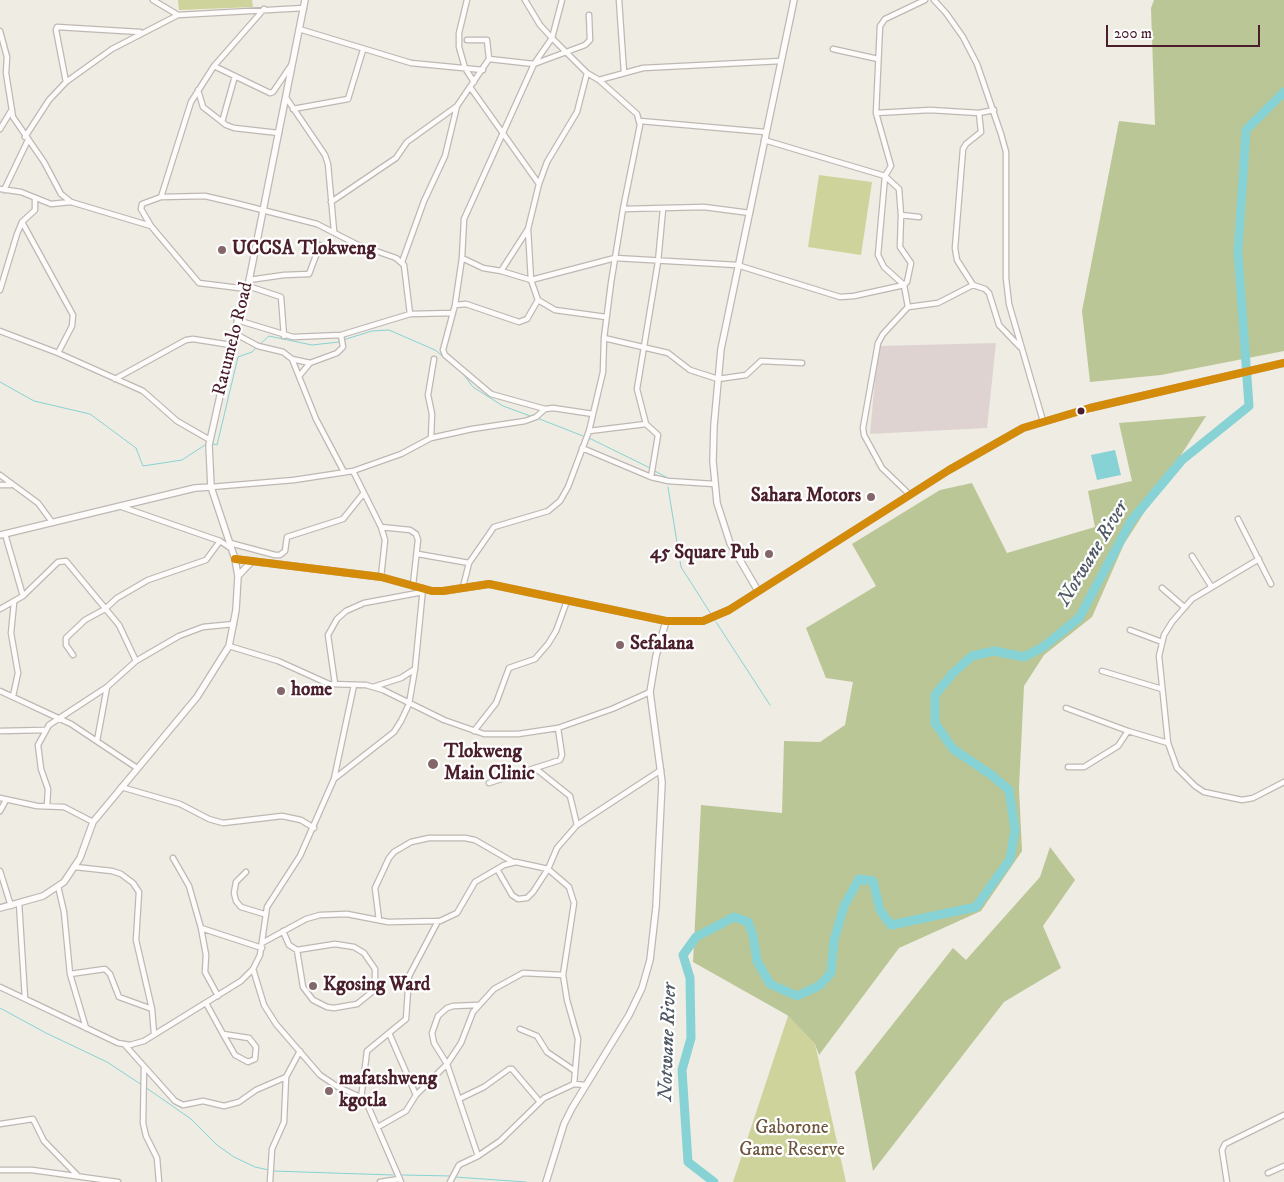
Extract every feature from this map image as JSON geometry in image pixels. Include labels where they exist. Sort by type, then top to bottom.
[{"type":"street","points":[[152,0],[178,15]]},
{"type":"street","name":"Ratumelo Road","points":[[75,867],[93,822],[120,787],[197,697],[229,646],[234,624],[238,576],[235,559],[211,487],[208,459],[210,440],[237,320],[248,285],[278,133],[287,99],[305,0]]},
{"type":"street","points":[[467,0],[458,32],[460,54],[465,68],[474,82]]},
{"type":"street","points":[[463,587],[469,563],[494,528],[543,513],[557,505],[568,487],[589,431],[603,372],[606,317],[623,209],[640,121],[637,114],[599,80],[587,74],[566,53],[540,24],[525,0]]},
{"type":"street","points":[[562,0],[552,38],[534,64],[464,219],[462,258],[455,305],[443,349],[445,355],[492,394],[545,409],[562,407],[593,414]]},
{"type":"street","points":[[619,0],[624,73]]},
{"type":"street","points":[[758,591],[730,543],[717,503],[714,484],[713,452],[718,379],[737,265],[750,213],[765,132],[794,0]]},
{"type":"street","points":[[908,307],[904,285],[884,266],[878,255],[885,176],[891,166],[876,113],[878,59],[883,21],[924,0]]},
{"type":"street","points":[[934,0],[946,13],[978,64],[1006,152],[1006,278],[1009,304],[1043,421]]},
{"type":"street","points":[[71,202],[51,204],[21,192],[2,190],[26,139],[49,100],[66,82],[112,49],[141,32],[178,15],[304,8]]},
{"type":"street","points":[[160,197],[184,120],[198,88],[214,66],[264,9]]},
{"type":"street","points":[[489,59],[534,64],[585,45],[590,40],[589,14]]},
{"type":"street","points":[[66,82],[57,27],[141,32]]},
{"type":"street","points":[[299,29],[363,50],[411,63],[483,70]]},
{"type":"street","points":[[0,31],[7,57],[6,73],[11,111],[26,139],[44,162],[61,194],[71,202],[151,226]]},
{"type":"street","points":[[331,202],[396,158],[407,142],[457,106],[489,59],[487,40],[467,40]]},
{"type":"street","points":[[833,49],[878,59]]},
{"type":"street","points":[[293,109],[348,99],[363,50]]},
{"type":"street","points":[[599,80],[643,68],[781,61]]},
{"type":"street","points":[[214,66],[272,92],[292,64]]},
{"type":"street","points":[[587,74],[577,112],[547,162],[538,184],[528,229],[531,280],[538,300],[555,310],[606,317]]},
{"type":"street","points":[[222,122],[235,76]]},
{"type":"street","points":[[470,87],[538,184]]},
{"type":"street","points":[[198,88],[203,107],[222,122],[234,128],[278,133]]},
{"type":"street","points":[[287,99],[325,155],[328,164],[334,231]]},
{"type":"street","points":[[410,314],[402,262],[424,201],[445,156],[457,106]]},
{"type":"street","points":[[876,113],[930,110],[979,112],[994,110]]},
{"type":"street","points":[[0,129],[11,111]]},
{"type":"street","points":[[979,112],[981,132],[966,144],[963,149],[954,248],[960,266],[973,285],[985,289],[989,293],[999,325],[1021,348]]},
{"type":"street","points":[[640,121],[765,132]]},
{"type":"street","points":[[462,258],[483,268],[531,280],[616,258],[658,262],[737,265],[840,297],[867,294],[904,285],[909,278],[911,266],[910,260],[900,247],[901,215],[899,189],[885,176],[764,140]]},
{"type":"street","points":[[284,336],[280,296],[248,285],[199,283],[151,226],[142,209],[142,204],[160,197],[205,196],[317,224],[334,231],[356,244],[396,258],[402,262]]},
{"type":"street","points":[[0,290],[22,222],[35,210],[35,199]]},
{"type":"street","points":[[623,209],[704,207],[750,213]]},
{"type":"street","points":[[652,473],[658,435],[646,424],[637,389],[658,262],[663,209]]},
{"type":"street","points":[[901,215],[919,216]]},
{"type":"street","points":[[22,222],[74,315],[72,326],[58,353]]},
{"type":"street","points":[[501,272],[528,229]]},
{"type":"street","points":[[248,285],[284,275],[309,274],[320,245]]},
{"type":"street","points":[[909,494],[882,468],[866,443],[863,428],[878,343],[883,334],[908,307],[938,303],[973,285]]},
{"type":"street","points":[[455,305],[466,304],[498,317],[522,322],[527,319],[538,300]]},
{"type":"street","points":[[237,320],[284,336],[341,335],[410,314],[452,314]]},
{"type":"street","points":[[0,331],[58,353],[143,391],[177,422],[210,440]]},
{"type":"street","points":[[234,333],[258,346],[283,352],[292,359],[310,363]]},
{"type":"street","points":[[300,375],[310,363],[337,353],[343,347],[341,335]]},
{"type":"street","points":[[604,338],[668,353],[690,370],[718,379],[746,375],[761,361],[802,363]]},
{"type":"street","points":[[115,379],[186,340],[193,339],[231,345]]},
{"type":"street","points":[[292,359],[316,419],[344,472]]},
{"type":"street","points":[[431,438],[432,414],[428,395],[434,359]]},
{"type":"street","points":[[334,684],[328,635],[337,619],[346,611],[360,605],[423,590],[443,591],[489,584],[666,622],[711,620],[909,494],[994,444],[1043,421],[1284,362]]},
{"type":"street","points":[[23,596],[3,534],[195,488],[294,480],[353,471],[401,454],[431,438],[472,428],[525,421],[536,417],[545,409]]},
{"type":"street","points":[[589,431],[646,424]]},
{"type":"street","points":[[582,448],[652,473],[668,482],[714,484]]},
{"type":"street","points":[[353,471],[381,526],[385,551],[381,577]]},
{"type":"street","points":[[0,475],[38,503],[52,522]]},
{"type":"street","points":[[0,485],[12,485]]},
{"type":"street","points":[[122,507],[231,546],[280,555],[285,551],[287,537],[343,519],[364,494]]},
{"type":"street","points":[[1238,519],[1271,584]]},
{"type":"street","points":[[381,526],[414,531],[418,540],[418,554],[413,585]]},
{"type":"street","points":[[73,655],[66,645],[66,638],[84,620],[105,609],[135,586],[206,560],[220,541]]},
{"type":"street","points":[[418,554],[469,563]]},
{"type":"street","points":[[1192,556],[1211,586]]},
{"type":"street","points":[[235,559],[381,577],[413,585],[423,590]]},
{"type":"street","points":[[1259,559],[1211,586],[1184,607],[1172,622],[1162,642],[1160,656],[1168,743],[1177,768],[1194,786],[1204,792],[1242,800],[1253,798],[1284,782]]},
{"type":"street","points":[[0,609],[14,603],[23,596],[56,563],[63,560],[119,625],[136,661]]},
{"type":"street","points":[[238,576],[252,561]]},
{"type":"street","points":[[1162,588],[1184,607]]},
{"type":"street","points":[[334,779],[394,732],[409,704],[415,669],[423,590]]},
{"type":"street","points":[[474,731],[496,703],[509,668],[535,659],[548,644],[556,631],[567,601]]},
{"type":"street","points":[[14,603],[11,633],[18,673],[14,696]]},
{"type":"street","points":[[546,1182],[564,1124],[584,1085],[629,1015],[642,988],[650,960],[656,907],[661,770],[650,692],[656,656],[666,622]]},
{"type":"street","points":[[46,806],[48,789],[38,752],[38,745],[45,730],[107,687],[136,661],[179,636],[203,627],[234,624]]},
{"type":"street","points":[[1130,630],[1162,642]]},
{"type":"street","points":[[229,646],[258,653],[315,679],[334,684],[373,687],[401,678],[415,669]]},
{"type":"street","points":[[1102,671],[1162,689]]},
{"type":"street","points":[[125,1045],[139,1043],[242,981],[253,969],[262,945],[264,914],[300,856],[334,779],[354,686]]},
{"type":"street","points":[[97,742],[107,687]]},
{"type":"street","points":[[373,687],[474,731],[500,735],[558,728],[612,709],[650,692]]},
{"type":"street","points":[[0,691],[59,719],[137,768]]},
{"type":"street","points":[[1066,708],[1128,731],[1168,743]]},
{"type":"street","points":[[489,783],[561,759],[558,728]]},
{"type":"street","points":[[0,731],[45,730]]},
{"type":"street","points":[[1068,767],[1077,769],[1084,767],[1118,746],[1128,731]]},
{"type":"street","points":[[535,768],[570,796],[577,825]]},
{"type":"street","points":[[497,869],[512,896],[518,899],[531,895],[548,869],[553,853],[577,825],[661,770]]},
{"type":"street","points":[[120,787],[180,804],[209,819],[223,823],[282,816],[301,820],[314,828]]},
{"type":"street","points":[[0,798],[64,808],[93,822]]},
{"type":"street","points":[[0,810],[6,800]]},
{"type":"street","points":[[380,920],[375,888],[389,858],[394,852],[410,842],[429,838],[465,838],[475,840],[513,862],[548,869],[569,887],[574,903],[563,975],[567,1000],[578,1039],[574,1084]]},
{"type":"street","points":[[173,858],[189,886],[201,928],[206,955],[205,972],[218,996]]},
{"type":"street","points":[[201,928],[262,945],[306,919],[320,915],[347,914],[399,922],[438,921],[457,913],[475,882],[513,862]]},
{"type":"street","points":[[0,908],[43,896],[58,886],[75,867],[112,871],[121,874],[132,883],[139,892],[136,940],[152,1009],[154,1034]]},
{"type":"street","points":[[0,871],[11,906]]},
{"type":"street","points":[[246,872],[236,882],[234,893],[236,900],[241,907],[264,914]]},
{"type":"street","points":[[58,886],[64,912],[70,974],[86,1028]]},
{"type":"street","points":[[18,903],[25,998]]},
{"type":"street","points":[[361,1099],[367,1051],[402,1023],[408,1014],[409,976],[438,921]]},
{"type":"street","points":[[283,931],[289,945],[297,950],[335,944],[354,947],[364,953],[375,969],[376,985],[372,992],[357,1004],[334,1008],[318,1003],[303,987],[297,950]]},
{"type":"street","points":[[70,974],[105,969],[110,974],[119,997],[152,1009]]},
{"type":"street","points":[[253,969],[269,1015],[320,1075],[361,1099],[368,1106],[400,1181],[380,1182]]},
{"type":"street","points":[[378,1128],[406,1111],[416,1095],[447,1064],[461,1043],[470,1017],[478,1005],[494,989],[517,975],[563,975]]},
{"type":"street","points":[[0,986],[125,1045],[175,1101],[183,1104],[203,1101],[230,1105],[256,1090],[286,1077]]},
{"type":"street","points":[[206,1003],[223,1034],[238,1058],[248,1062],[255,1059],[256,1046],[249,1038],[223,1034]]},
{"type":"street","points":[[478,1005],[453,1006],[438,1016],[434,1026],[433,1038],[447,1064],[478,1156]]},
{"type":"street","points":[[520,1029],[537,1036],[547,1052],[575,1071]]},
{"type":"street","points":[[389,1033],[416,1095]]},
{"type":"street","points":[[270,1182],[272,1149],[284,1122],[286,1077],[300,1051]]},
{"type":"street","points":[[144,1067],[143,1123],[146,1136],[157,1158],[159,1182]]},
{"type":"street","points":[[459,1098],[484,1087],[508,1068],[512,1070],[540,1102]]},
{"type":"street","points":[[450,1182],[459,1165],[478,1156],[500,1141],[540,1102],[555,1091],[574,1084],[584,1085]]},
{"type":"street","points":[[1227,1182],[1222,1150],[1225,1144],[1284,1115]]},
{"type":"street","points":[[0,1124],[33,1118],[44,1141],[80,1176]]},
{"type":"street","points":[[1268,1173],[1284,1166]]},
{"type":"street","points":[[0,1170],[32,1170],[118,1182]]},
{"type":"street","points":[[79,1182],[80,1176]]},
{"type":"shaded area","points":[[996,343],[987,428],[870,434],[878,346]]},
{"type":"green space","points":[[178,0],[252,0],[253,7],[179,10]]},
{"type":"green space","points":[[1154,0],[1284,0],[1284,351],[1161,375],[1090,382],[1082,311],[1119,121],[1155,125],[1151,8]]},
{"type":"green space","points":[[819,175],[872,182],[861,255],[808,247]]},
{"type":"green space","points":[[1206,416],[1124,544],[1092,617],[1044,655],[1024,686],[1019,788],[1022,851],[981,911],[899,948],[819,1055],[815,1044],[787,1015],[693,962],[701,805],[782,813],[784,741],[820,742],[845,725],[853,682],[826,678],[806,628],[876,586],[852,544],[940,490],[972,483],[1007,553],[1095,527],[1088,491],[1132,481],[1119,423]]},
{"type":"green space","points":[[1050,847],[1075,880],[1043,926],[1061,968],[1004,1002],[873,1171],[855,1072],[953,948],[966,960],[1040,877]]},
{"type":"green space","name":"Gaborone Game Reserve","points":[[788,1016],[815,1044],[846,1182],[733,1182]]},
{"type":"water","points":[[1115,450],[1121,475],[1097,480],[1091,455]]},
{"type":"waterway","name":"Notwane River","points":[[714,1182],[688,1162],[682,1070],[691,1038],[690,978],[683,955],[696,937],[734,917],[748,922],[753,935],[757,961],[770,984],[797,996],[819,986],[831,973],[834,940],[844,906],[859,879],[873,881],[880,910],[891,925],[976,907],[1010,859],[1015,830],[1009,790],[990,774],[953,749],[935,723],[935,695],[953,673],[972,656],[994,651],[1024,657],[1043,647],[1079,618],[1131,521],[1182,460],[1249,406],[1238,252],[1246,130],[1284,92]]},
{"type":"waterway","points":[[343,340],[372,331],[389,330],[435,350],[461,371],[473,387],[503,406],[533,417]]},
{"type":"waterway","points":[[260,344],[269,336],[312,345],[339,342]]},
{"type":"waterway","points":[[213,444],[217,445],[238,357],[252,352],[257,347]]},
{"type":"waterway","points":[[0,382],[34,401],[90,414],[136,448],[143,466],[182,460],[205,445]]},
{"type":"waterway","points":[[537,418],[583,436]]},
{"type":"waterway","points":[[589,438],[650,468]]},
{"type":"waterway","points":[[653,470],[666,477]]},
{"type":"waterway","points":[[668,487],[681,567],[711,614]]},
{"type":"waterway","points":[[716,622],[770,705]]},
{"type":"waterway","points":[[0,1008],[46,1033],[107,1062],[142,1085]]},
{"type":"waterway","points":[[145,1087],[191,1119],[217,1145],[234,1157],[255,1167],[269,1170]]},
{"type":"waterway","points":[[273,1171],[393,1175]]},
{"type":"waterway","points":[[402,1175],[451,1176]]},
{"type":"waterway","points":[[455,1177],[526,1182]]},
{"type":"transit line","points":[[235,559],[381,577],[432,591],[489,584],[666,621],[703,621],[729,610],[949,470],[1023,428],[1090,408],[1284,363]]},
{"type":"place","name":"UCCSA Tlokweng","points":[[222,250]]},
{"type":"place","name":"Sahara Motors","points":[[871,497]]},
{"type":"place","name":"45 Square Pub","points":[[769,554]]},
{"type":"place","name":"Sefalana","points":[[620,645]]},
{"type":"place","name":"home","points":[[281,691]]},
{"type":"place","name":"Tlokweng Main Clinic","points":[[433,764]]},
{"type":"place","name":"Kgosing Ward","points":[[313,986]]},
{"type":"place","name":"mafatshweng kgotla","points":[[329,1091]]}]
